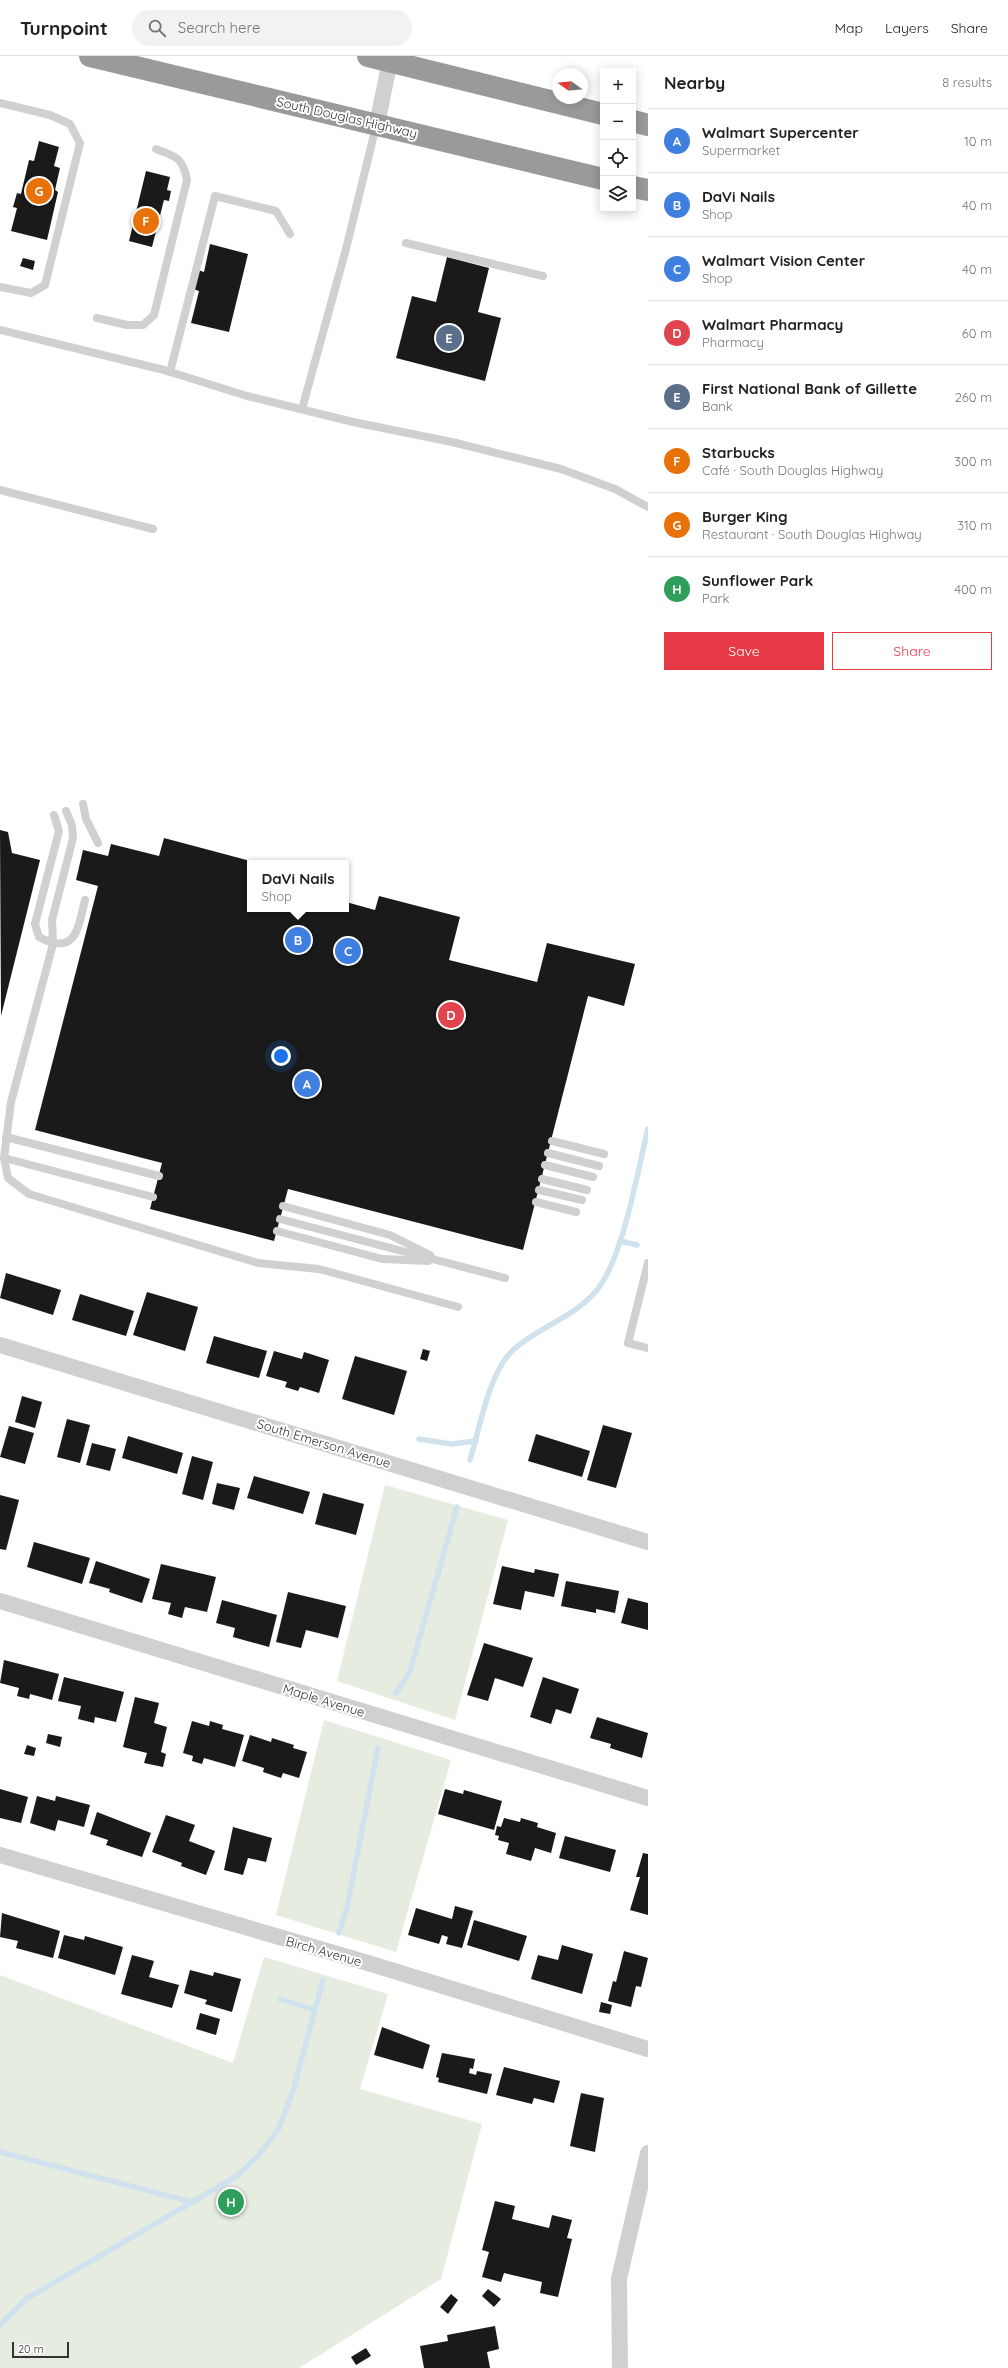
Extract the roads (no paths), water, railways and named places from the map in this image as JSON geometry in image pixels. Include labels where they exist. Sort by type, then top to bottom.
[{"type":"highway","name":"South Douglas Highway","points":[[90,56],[600,178]]},
{"type":"highway","points":[[368,56],[390,59],[600,113]]},
{"type":"highway","points":[[636,122],[648,125]]},
{"type":"highway","points":[[636,187],[648,190]]},
{"type":"street","points":[[377,124],[390,59]]},
{"type":"street","name":"South Emerson Avenue","points":[[0,1345],[648,1542]]},
{"type":"street","name":"Maple Avenue","points":[[0,1601],[648,1798]]},
{"type":"street","name":"Birch Avenue","points":[[0,1855],[368,1963],[648,2049]]},
{"type":"street","points":[[620,2368],[618,2279],[648,2153]]},
{"type":"lane","points":[[0,103],[50,115],[70,124],[80,143],[45,285],[31,293],[0,287]]},
{"type":"lane","points":[[302,409],[344,256],[377,124]]},
{"type":"lane","points":[[97,318],[127,325],[143,325],[154,315],[188,180],[184,164],[173,155],[156,149]]},
{"type":"lane","points":[[170,372],[215,196],[276,211],[290,234]]},
{"type":"lane","points":[[406,243],[543,276]]},
{"type":"lane","points":[[0,330],[170,372],[247,396],[352,422],[452,442],[561,469],[615,489],[648,507]]},
{"type":"lane","points":[[0,490],[153,529]]},
{"type":"lane","points":[[83,804],[86,819],[98,843]]},
{"type":"lane","points":[[66,811],[72,825],[73,838],[52,920],[52,944],[11,1102],[4,1158],[8,1178],[29,1194],[258,1264],[319,1269],[458,1307]]},
{"type":"lane","points":[[54,815],[59,831],[35,924],[39,937],[52,944],[68,943],[76,934],[85,900]]},
{"type":"lane","points":[[6,1137],[159,1176]]},
{"type":"lane","points":[[552,1141],[604,1154]]},
{"type":"lane","points":[[548,1153],[599,1166]]},
{"type":"lane","points":[[4,1158],[154,1197]]},
{"type":"lane","points":[[545,1165],[593,1177]]},
{"type":"lane","points":[[542,1179],[587,1190]]},
{"type":"lane","points":[[539,1190],[582,1200]]},
{"type":"lane","points":[[536,1202],[576,1212]]},
{"type":"lane","points":[[283,1206],[390,1235],[445,1262]]},
{"type":"lane","points":[[280,1219],[505,1278]]},
{"type":"lane","points":[[277,1231],[382,1259],[445,1262]]},
{"type":"lane","points":[[648,1263],[628,1343],[648,1348]]},
{"type":"waterway","points":[[470,1460],[481,1417],[491,1387],[504,1360],[523,1342],[578,1308],[597,1290],[606,1275],[615,1257],[622,1235],[648,1129]]},
{"type":"waterway","points":[[620,1241],[637,1245]]},
{"type":"waterway","points":[[419,1439],[451,1444],[476,1441]]},
{"type":"waterway","points":[[396,1693],[410,1671],[457,1507]]},
{"type":"waterway","points":[[339,1933],[347,1907],[378,1748]]},
{"type":"waterway","points":[[0,2325],[26,2299],[237,2176],[258,2156],[278,2130],[293,2091],[323,1980]]},
{"type":"waterway","points":[[280,1999],[315,2010]]},
{"type":"waterway","points":[[0,2152],[192,2202]]},
{"type":"place","name":"Burger King","points":[[39,191]]},
{"type":"place","name":"Starbucks","points":[[146,221]]},
{"type":"place","name":"First National Bank of Gillette","points":[[449,338]]},
{"type":"place","name":"DaVi Nails","points":[[298,940]]},
{"type":"place","name":"Walmart Vision Center","points":[[348,951]]},
{"type":"place","name":"Walmart Pharmacy","points":[[451,1015]]},
{"type":"place","name":"Walmart Supercenter","points":[[307,1084]]},
{"type":"place","name":"Sunflower Park","points":[[231,2202]]}]
